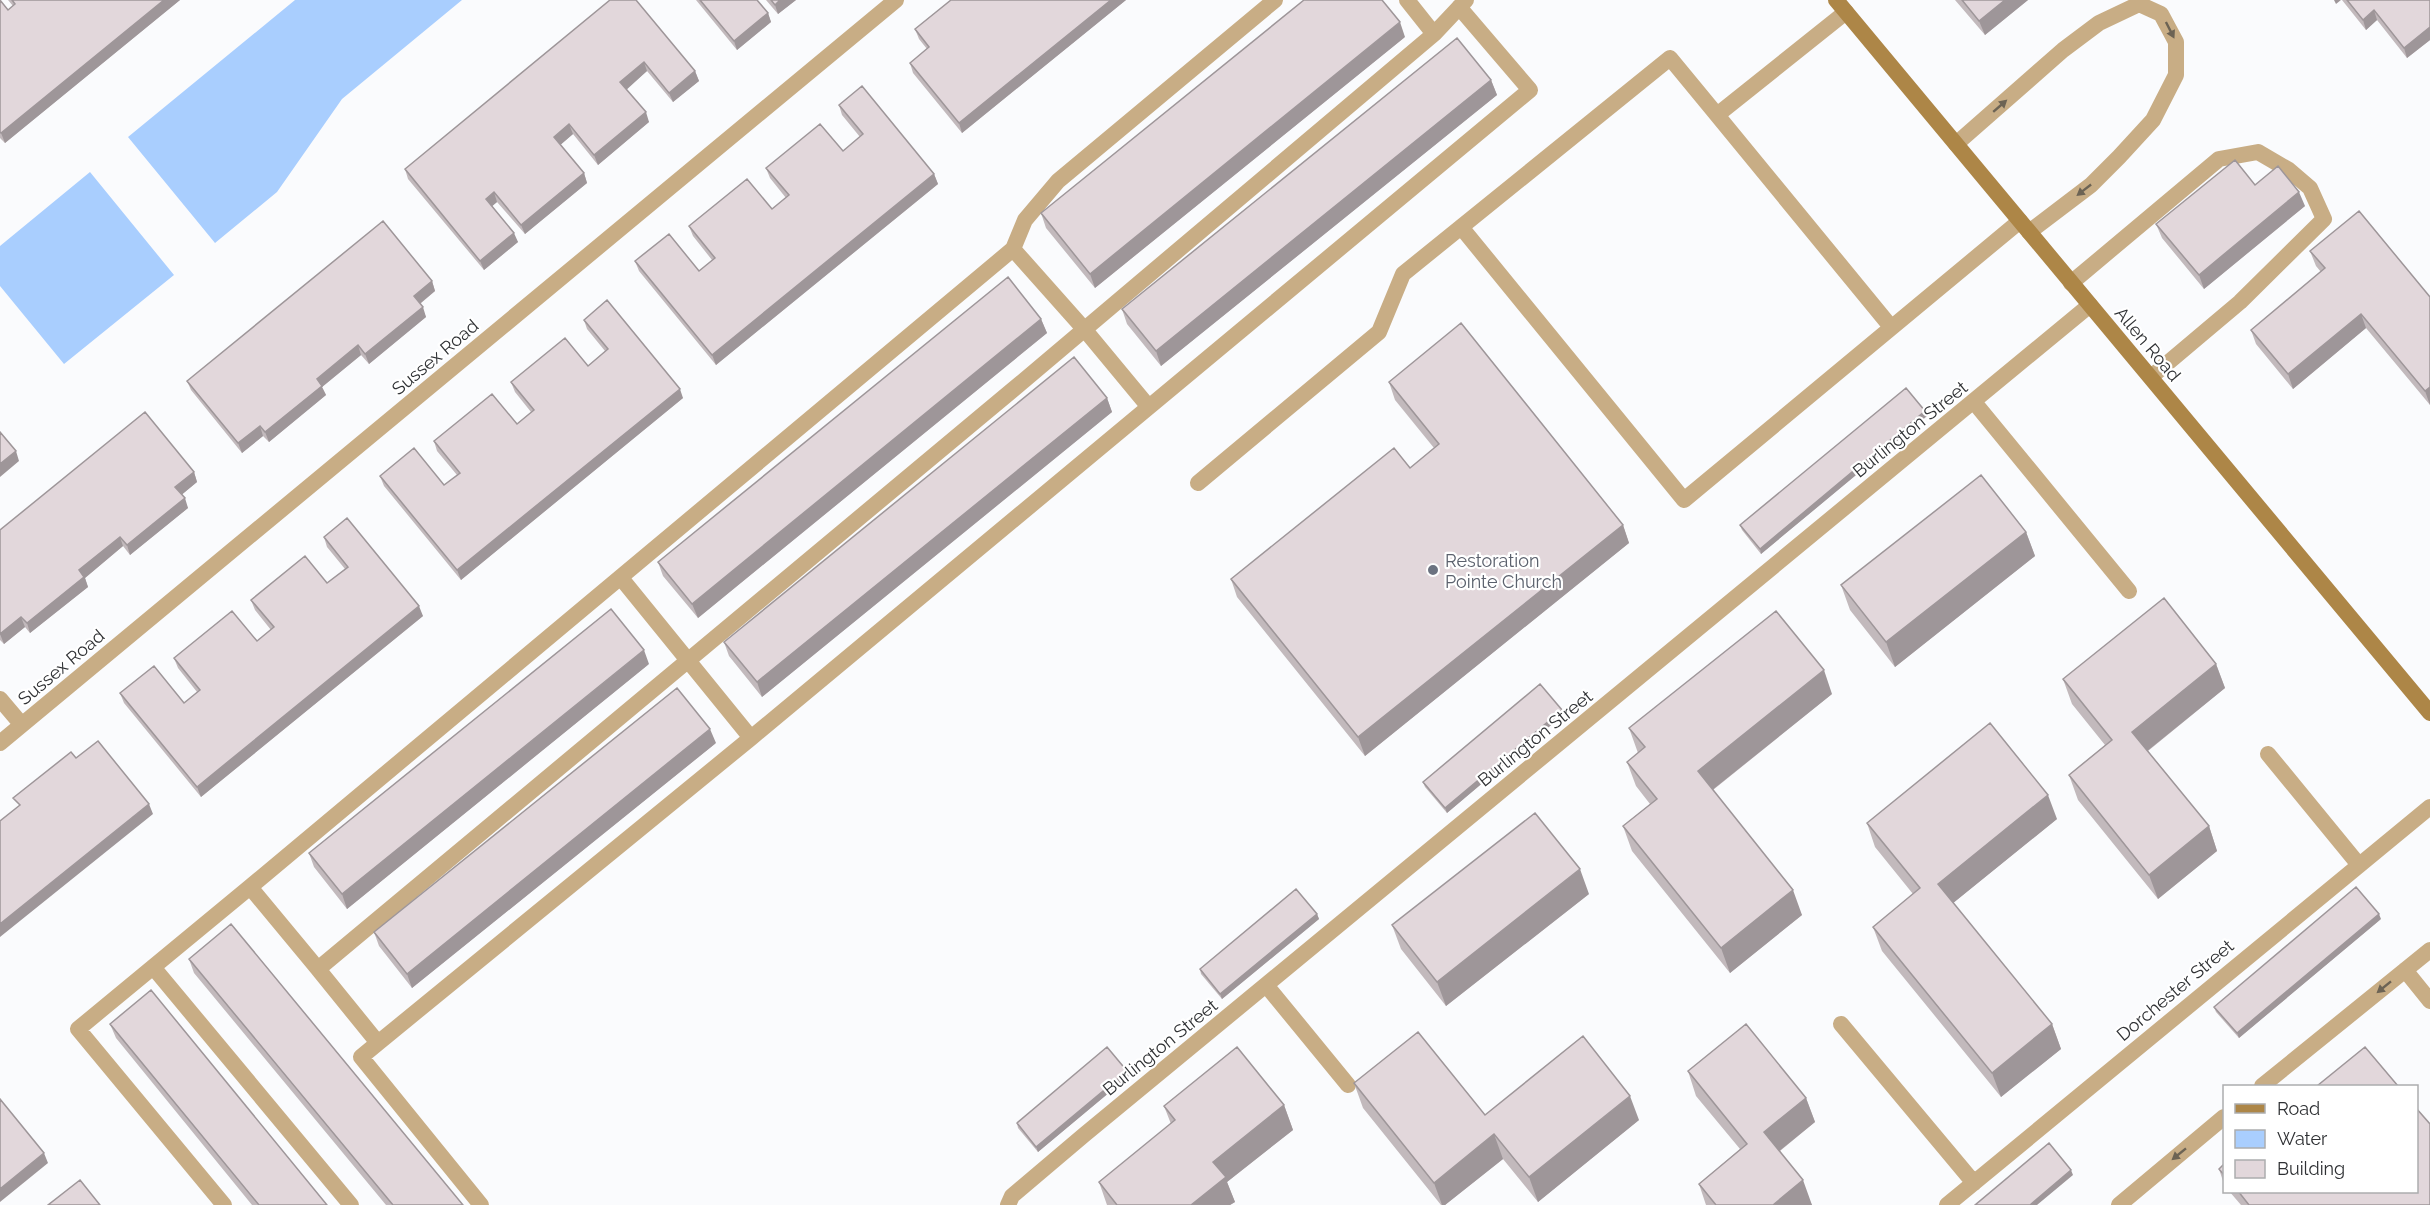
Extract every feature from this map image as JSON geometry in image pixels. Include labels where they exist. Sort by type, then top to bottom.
[{"type":"main road","name":"Allen Road","points":[[1841,6],[2430,713]]},
{"type":"street","name":"Sussex Road","points":[[0,743],[896,0]]},
{"type":"street","points":[[224,1205],[78,1029],[1013,249],[1025,220],[1058,181],[1275,0]]},
{"type":"street","points":[[1407,0],[1434,34]]},
{"type":"street","points":[[318,969],[690,662],[1085,330],[1434,34],[1463,4],[1530,90],[751,738],[361,1057],[481,1205]]},
{"type":"street","points":[[1461,227],[1684,500],[1891,327],[2024,226],[2091,185],[2153,120],[2176,75],[2176,42],[2161,14],[2139,4],[2099,23],[2063,50],[1956,144]]},
{"type":"street","points":[[1717,116],[1841,6]]},
{"type":"street","points":[[1198,483],[1379,332],[1403,274],[1670,58],[1891,327]]},
{"type":"street","points":[[2072,283],[2219,159],[2258,152],[2289,170],[2310,188],[2324,219],[2240,302],[2151,377]]},
{"type":"street","points":[[1013,249],[1148,406]]},
{"type":"street","name":"Burlington Street","points":[[1008,1205],[1012,1196],[1084,1135],[2090,306]]},
{"type":"street","points":[[1974,402],[2129,591]]},
{"type":"street","points":[[621,578],[751,738]]},
{"type":"street","points":[[0,699],[22,725]]},
{"type":"street","points":[[2268,754],[2359,865]]},
{"type":"street","name":"Dorchester Street","points":[[1947,1205],[2430,807]]},
{"type":"street","points":[[250,887],[378,1043]]},
{"type":"street","points":[[2263,1085],[2430,950]]},
{"type":"street","points":[[153,966],[351,1205]]},
{"type":"street","points":[[2405,970],[2430,1001]]},
{"type":"street","points":[[1266,985],[1348,1085]]},
{"type":"street","points":[[1841,1024],[1974,1183]]},
{"type":"street","points":[[2119,1205],[2223,1119]]},
{"type":"water","points":[[295,0],[462,0],[342,99],[277,192],[215,243],[128,137]]},
{"type":"water","points":[[90,172],[174,275],[64,364],[0,286],[0,246]]},
{"type":"building","points":[[0,0],[8,10],[15,4],[12,0],[164,0],[1,133]]},
{"type":"building","points":[[610,0],[636,0],[695,71],[669,93],[644,62],[620,82],[646,112],[594,155],[569,124],[554,137],[584,173],[521,225],[494,192],[486,199],[514,233],[480,261],[405,169]]},
{"type":"building","points":[[700,0],[757,0],[768,13],[734,41]]},
{"type":"building","points":[[951,0],[1111,0],[959,123],[910,63],[929,47],[915,29]]},
{"type":"building","points":[[1304,0],[1382,0],[1400,22],[1090,274],[1041,213]]},
{"type":"building","points":[[1962,0],[2005,0],[1979,21]]},
{"type":"building","points":[[2347,0],[2430,0],[2430,27],[2404,48],[2374,10],[2363,20]]},
{"type":"building","points":[[1457,38],[1491,80],[1156,351],[1122,309]]},
{"type":"building","points":[[862,86],[934,174],[712,355],[635,261],[669,234],[699,271],[715,258],[689,226],[747,179],[772,209],[789,195],[766,168],[820,124],[843,151],[863,134],[839,105]]},
{"type":"building","points":[[2235,160],[2255,185],[2278,166],[2299,192],[2199,275],[2156,224]]},
{"type":"building","points":[[2359,211],[2430,297],[2430,387],[2425,391],[2361,314],[2288,374],[2251,330],[2325,268],[2310,251]]},
{"type":"building","points":[[383,221],[432,281],[414,296],[423,307],[365,354],[358,345],[317,379],[322,386],[265,432],[260,426],[238,443],[187,381]]},
{"type":"building","points":[[1008,277],[1041,319],[692,604],[658,562]]},
{"type":"building","points":[[607,300],[680,389],[457,570],[380,476],[414,448],[444,485],[460,473],[434,441],[492,394],[517,424],[534,410],[511,382],[565,338],[588,366],[608,349],[584,320]]},
{"type":"building","name":"Restoration Pointe Church","points":[[1461,323],[1623,525],[1358,737],[1231,579],[1394,448],[1410,468],[1439,444],[1389,382]]},
{"type":"building","points":[[1074,357],[1107,398],[757,682],[724,642]]},
{"type":"building","points":[[1906,388],[1925,411],[1760,549],[1740,525]]},
{"type":"building","points":[[145,412],[194,472],[175,487],[185,498],[127,545],[120,537],[79,570],[84,577],[27,623],[21,617],[0,634],[0,530]]},
{"type":"building","points":[[0,432],[16,451],[0,464]]},
{"type":"building","points":[[1981,475],[2026,532],[1886,642],[1841,585]]},
{"type":"building","points":[[347,518],[419,606],[197,787],[120,693],[154,666],[184,703],[200,690],[174,658],[232,611],[257,641],[274,627],[251,600],[305,556],[327,583],[348,567],[324,537]]},
{"type":"building","points":[[2164,598],[2216,664],[2132,732],[2209,826],[2149,875],[2069,775],[2112,740],[2063,679]]},
{"type":"building","points":[[611,609],[644,650],[342,894],[309,853]]},
{"type":"building","points":[[1776,611],[1824,670],[1698,771],[1793,890],[1721,948],[1623,826],[1657,799],[1627,762],[1645,747],[1629,728]]},
{"type":"building","points":[[1540,684],[1562,710],[1445,808],[1423,782]]},
{"type":"building","points":[[677,688],[710,729],[407,974],[374,932]]},
{"type":"building","points":[[1990,723],[2048,795],[1938,884],[2052,1024],[1992,1073],[1873,927],[1920,888],[1867,823]]},
{"type":"building","points":[[98,741],[149,804],[0,924],[0,821],[20,805],[13,798],[71,752],[76,758]]},
{"type":"building","points":[[1535,813],[1580,869],[1437,982],[1392,925]]},
{"type":"building","points":[[2356,887],[2379,914],[2237,1033],[2214,1007]]},
{"type":"building","points":[[1296,889],[1317,914],[1220,994],[1200,969]]},
{"type":"building","points":[[231,924],[463,1205],[393,1205],[189,959]]},
{"type":"building","points":[[151,990],[327,1205],[259,1205],[110,1024]]},
{"type":"building","points":[[1746,1024],[1806,1098],[1764,1132],[1803,1180],[1773,1205],[1716,1205],[1699,1184],[1747,1144],[1688,1071]]},
{"type":"building","points":[[1418,1032],[1485,1115],[1583,1036],[1630,1096],[1529,1177],[1494,1134],[1434,1183],[1354,1083]]},
{"type":"building","points":[[1107,1047],[1127,1071],[1036,1147],[1017,1123]]},
{"type":"building","points":[[1237,1047],[1284,1105],[1213,1162],[1226,1177],[1191,1205],[1117,1205],[1099,1182],[1175,1120],[1164,1106]]},
{"type":"building","points":[[2365,1047],[2397,1085],[2318,1085]]},
{"type":"building","points":[[0,1099],[44,1153],[0,1189]]},
{"type":"building","points":[[2418,1110],[2430,1124],[2430,1205],[2249,1205],[2240,1193],[2418,1193]]},
{"type":"building","points":[[2049,1143],[2071,1170],[2030,1205],[1975,1205]]},
{"type":"building","points":[[80,1180],[100,1205],[48,1205]]},
{"type":"place","name":"Restoration Pointe Church","points":[[1433,570]]}]
